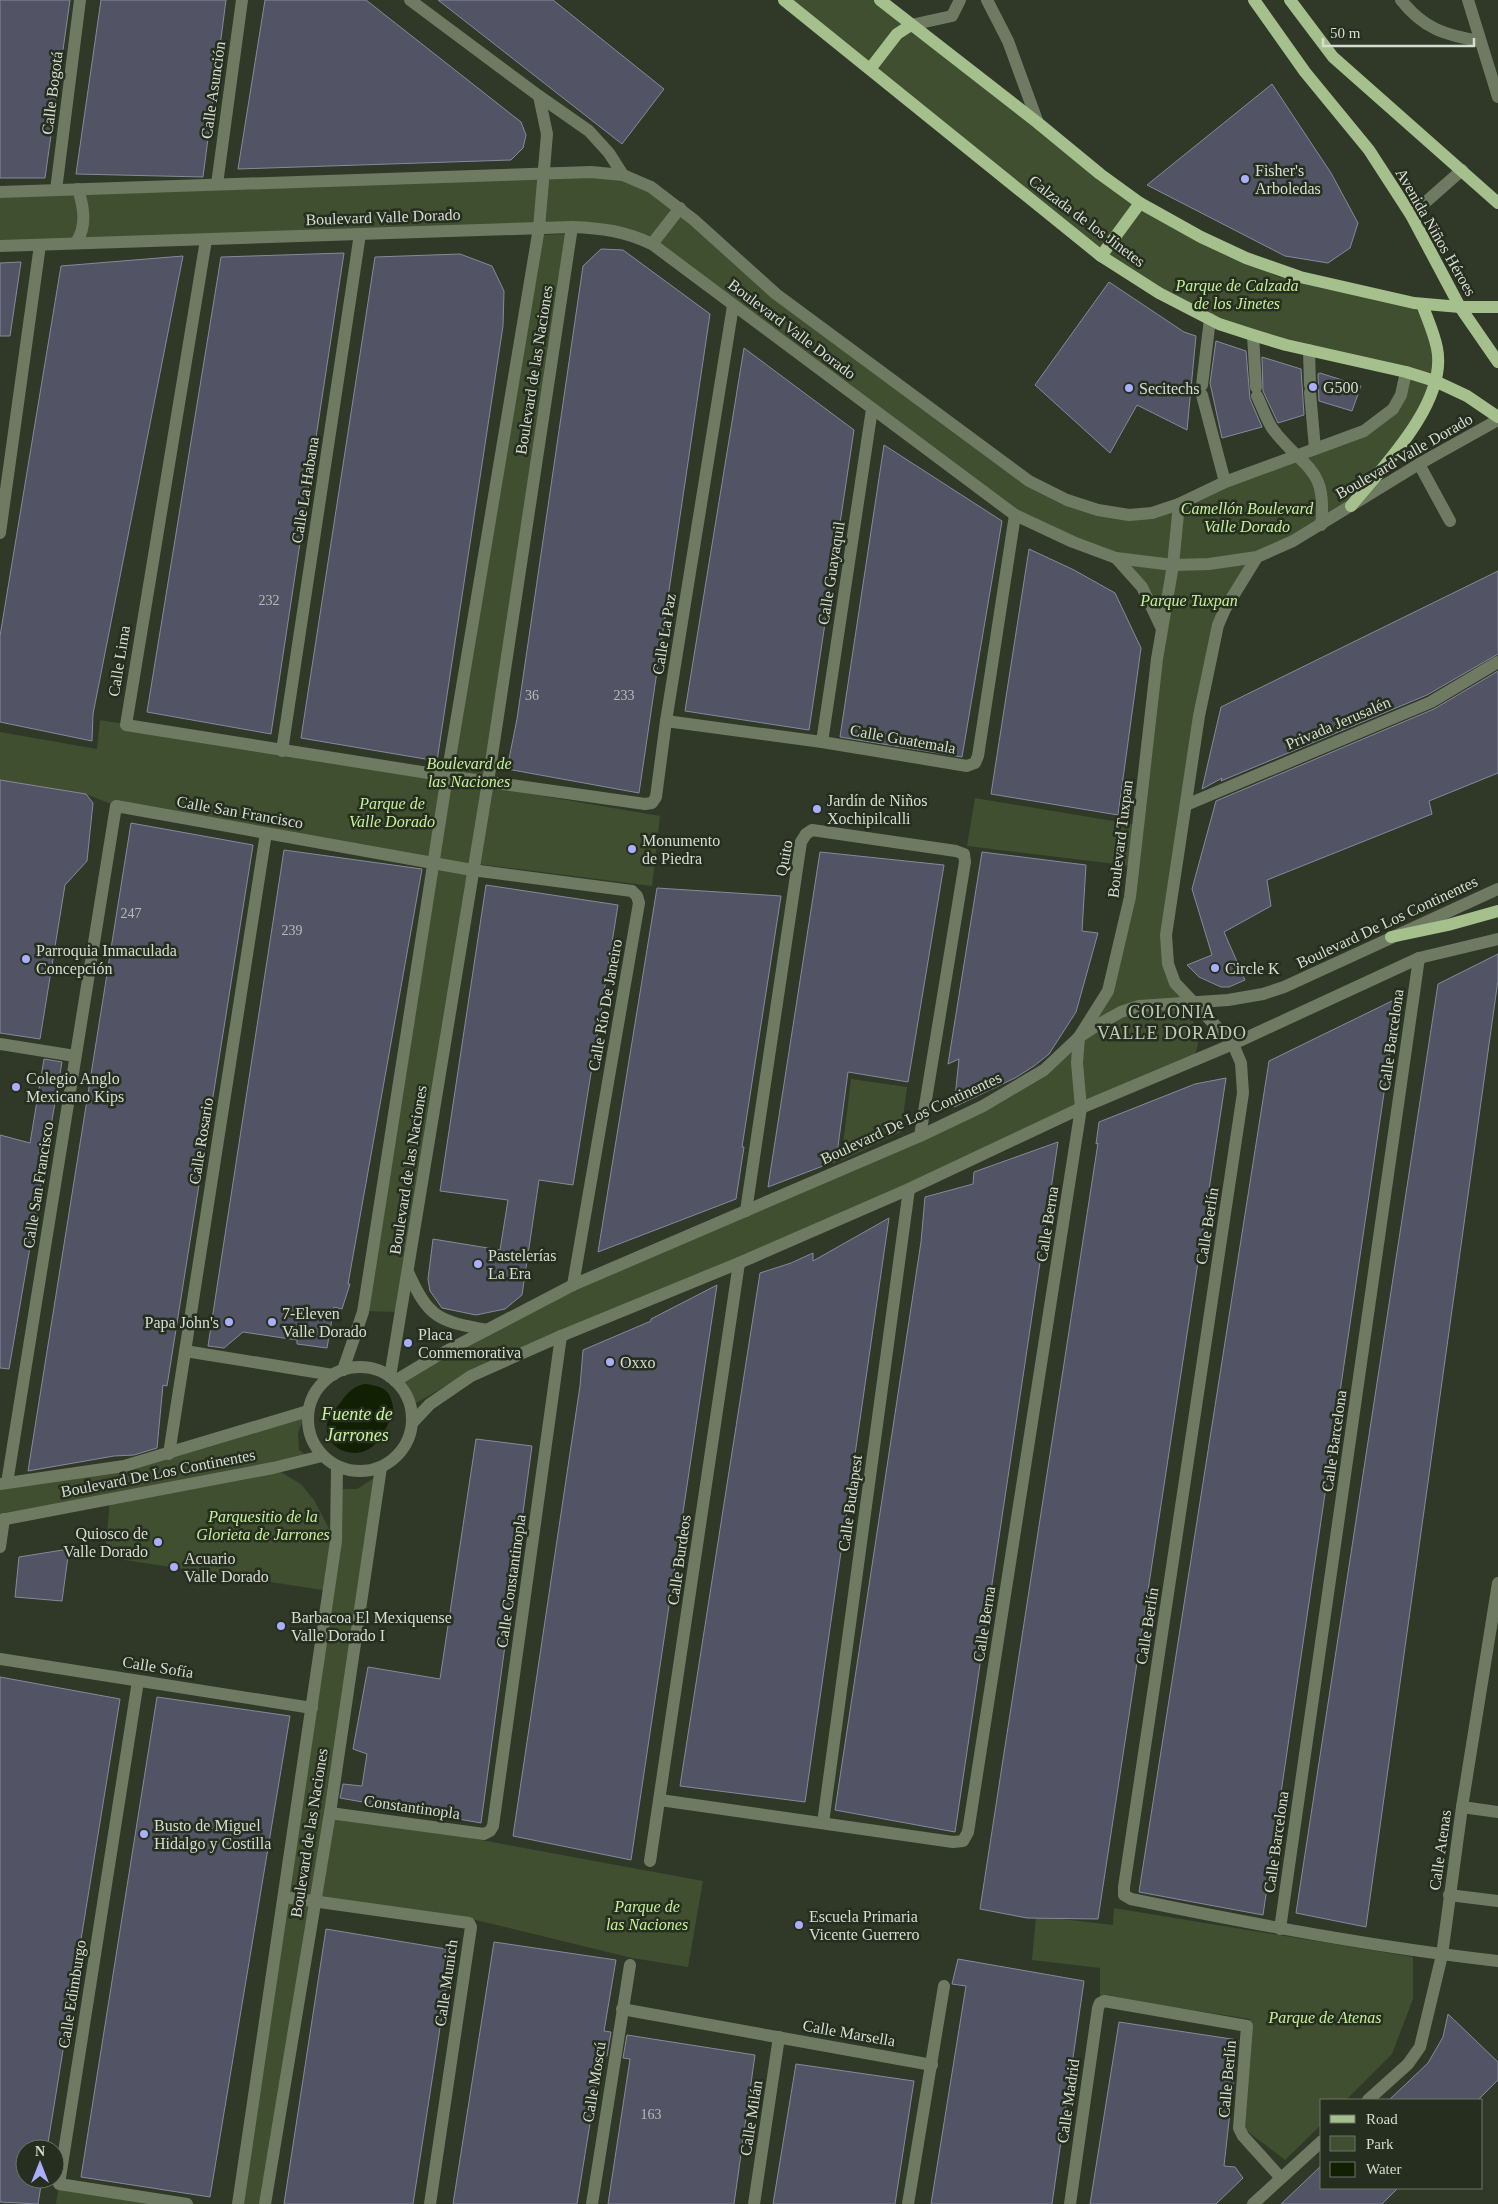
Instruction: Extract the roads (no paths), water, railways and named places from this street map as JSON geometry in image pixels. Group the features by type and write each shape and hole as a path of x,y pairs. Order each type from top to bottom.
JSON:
{"main road":[{"name":"Calzada de los Jinetes","path":"784,0 1101,256 1159,293 1210,319 1253,335 1406,372 1435,381 1467,396 1498,419"},
{"path":"880,0 1038,122 1100,174 1140,203 1201,237 1246,258 1300,277 1422,304 1498,308"},
{"name":"Avenida Niños Héroes","path":"1254,0 1305,72 1369,150 1411,215 1460,307 1498,362"},
{"path":"1290,0 1333,57 1498,203"},
{"path":"870,69 897,34 911,25"},
{"path":"1101,256 1140,203"},
{"path":"1351,506 1405,439 1427,403 1435,381 1438,349 1422,304"},
{"path":"1391,937 1448,925 1498,911"}],"street":[{"name":"Calle Bogotá","path":"56,190 80,0"},
{"name":"Calle Asunción","path":"217,184 242,0"},
{"path":"410,0 539,96 590,131 609,153 623,175"},
{"path":"911,25 952,16 960,0"},
{"path":"987,0 1008,41 1038,122"},
{"path":"1402,0 1410,11 1424,23 1440,32 1480,41"},
{"path":"1468,0 1498,97"},
{"name":"Boulevard de las Naciones","path":"338,1373 362,1312 447,776 538,228 547,134 539,96"},
{"path":"1411,215 1462,170"},
{"name":"Boulevard Valle Dorado","path":"0,192 542,173 591,172 623,175 651,187 680,208 776,294 1029,481 1067,500 1098,510 1129,516 1152,513 1179,504 1225,482 1364,430 1393,409 1401,395 1406,372"},
{"path":"76,244 83,227 84,215 78,189"},
{"path":"652,244 680,208"},
{"name":"Boulevard Valle Dorado","path":"0,246 572,227 608,229 631,234 652,244 1016,515 1073,542 1116,558 1173,565 1209,564 1257,558 1293,541 1419,464 1498,419"},
{"name":"Boulevard de las Naciones","path":"392,1379 472,870 488,782 572,227"},
{"name":"Calle La Habana","path":"282,751 360,234"},
{"name":"Calle Lima","path":"206,240 125,724 282,751 488,782"},
{"path":"0,533 40,245"},
{"name":"Calle La Paz","path":"488,782 645,804 652,803 656,797 666,721 733,306"},
{"path":"1210,319 1202,390 1225,482"},
{"path":"1253,335 1257,392 1271,426 1295,456 1308,466 1318,478 1322,492 1321,524"},
{"path":"1309,350 1315,449"},
{"name":"Calle Guayaquil","path":"822,742 872,409"},
{"path":"1419,464 1450,520"},
{"name":"Boulevard Tuxpan","path":"1081,1108 1077,1063 1080,1037 1108,991 1130,897 1161,627 1173,565 1179,504"},
{"name":"Calle Guatemala","path":"666,721 822,742 967,766 975,763 978,756 1016,515"},
{"path":"1116,558 1142,587 1161,627"},
{"path":"1233,1044 1175,983 1168,964 1166,935 1199,716 1220,618 1257,558"},
{"name":"Privada Jerusalén","path":"1186,805 1431,702 1498,662"},
{"name":"Calle San Francisco","path":"3,1483 116,806 472,870"},
{"name":"Quito","path":"746,1211 801,842 806,834 812,830 956,851 964,854 966,862 920,1136"},
{"name":"Calle Rosario","path":"169,1454 266,833"},
{"name":"Calle Río De Janeiro","path":"472,870 632,891 637,896 639,903 573,1285"},
{"name":"Boulevard De Los Continentes","path":"392,1379 573,1285 920,1136 983,1106 1044,1070 1080,1037 1101,1023 1139,1006 1193,1004 1228,1000 1262,994 1284,987 1498,889"},
{"path":"412,1423 430,1404 471,1376 562,1336 739,1263 910,1188 1081,1108 1233,1044 1419,958 1498,939"},
{"name":"Calle Barcelona","path":"1280,1929 1419,958"},
{"path":"0,1044 75,1056"},
{"name":"Calle Berlín","path":"1233,1044 1241,1063 1243,1094 1124,1895 1131,1899 1280,1929 1442,1955 1498,1961"},
{"name":"Calle Berna","path":"660,1800 953,1842 963,1841 968,1832 1081,1108"},
{"name":"Calle Budapest","path":"823,1823 910,1188"},
{"name":"Calle Burdeos","path":"650,1860 739,1263"},
{"path":"408,1272 418,1295 428,1308 440,1318 455,1324 487,1330"},
{"name":"Calle Constantinopla","path":"490,1831 493,1826 562,1336"},
{"path":"185,1351 338,1373 359,1368 375,1370 392,1379 408,1400 412,1423 403,1449 381,1467 359,1470 337,1466 322,1456 313,1442 308,1427 308,1411 317,1390 338,1373"},
{"name":"Boulevard De Los Continentes","path":"3,1483 124,1466 308,1411"},
{"name":"Boulevard De Los Continentes","path":"2,1519 273,1468 322,1456"},
{"name":"Boulevard de las Naciones","path":"238,2204 336,1541 337,1466"},
{"name":"Boulevard de las Naciones","path":"265,2204 330,1812 381,1467"},
{"path":"0,1548 2,1519"},
{"name":"Calle Atenas","path":"1369,2099 1408,2064 1420,2047 1442,1955 1462,1807 1498,1583"},
{"name":"Calle Sofía","path":"0,1659 312,1708"},
{"name":"Calle Edimburgo","path":"138,1680 59,2184 187,2204"},
{"path":"1462,1807 1498,1812"},
{"name":"Constantinopla","path":"330,1812 484,1834 490,1831"},
{"path":"1449,1895 1498,1901"},
{"name":"Calle Munich","path":"284,1897 470,1923 471,1927 430,2204"},
{"name":"Calle Moscú","path":"592,2204 630,1965"},
{"path":"908,2204 944,1986"},
{"name":"Calle Berlín","path":"1100,2003 1104,2001 1247,2026 1239,2128 1243,2136 1281,2178"},
{"name":"Calle Madrid","path":"1070,2204 1100,2003"},
{"name":"Calle Marsella","path":"622,2009 932,2065"},
{"name":"Calle Milán","path":"754,2204 779,2036"},
{"path":"1253,2204 1320,2143"}],"water":[{"name":"Fuente de Jarrones","path":"365,1384 383,1388 386,1391 391,1399 394,1413 383,1433 372,1447 360,1452 346,1452 339,1449 329,1439 327,1425 332,1413 348,1393 357,1386"}],"place":[{"name":"Fisher's Arboledas","path":"1245,179"},
{"name":"G500","path":"1313,387"},
{"name":"Secitechs","path":"1129,388"},
{"name":"Jardín de Niños Xochipilcalli","path":"817,809"},
{"name":"Monumento de Piedra","path":"632,849"},
{"name":"Parroquia Inmaculada Concepción","path":"26,959"},
{"name":"Circle K","path":"1215,968"},
{"name":"Colegio Anglo Mexicano Kips","path":"16,1087"},
{"name":"Pastelerías La Era","path":"478,1264"},
{"name":"Papa John's","path":"229,1322"},
{"name":"7-Eleven Valle Dorado","path":"272,1322"},
{"name":"Placa Conmemorativa","path":"408,1343"},
{"name":"Oxxo","path":"610,1362"},
{"name":"Quiosco de Valle Dorado","path":"158,1542"},
{"name":"Acuario Valle Dorado","path":"174,1567"},
{"name":"Barbacoa El Mexiquense Valle Dorado I","path":"281,1626"},
{"name":"Busto de Miguel Hidalgo y Costilla","path":"144,1834"},
{"name":"Escuela Primaria Vicente Guerrero","path":"799,1925"}],"district":[{"name":"COLONIA VALLE DORADO","path":"1172,1022"}],"park label":[{"name":"Parque de Calzada de los Jinetes","path":"1237,294"},
{"name":"Camellón Boulevard Valle Dorado","path":"1247,517"},
{"name":"Parque Tuxpan","path":"1189,600"},
{"name":"Parque de Valle Dorado","path":"392,812"},
{"name":"Parquesitio de la Glorieta de Jarrones","path":"263,1525"},
{"name":"Parque de las Naciones","path":"647,1915"},
{"name":"Parque de Atenas","path":"1325,2017"}]}
